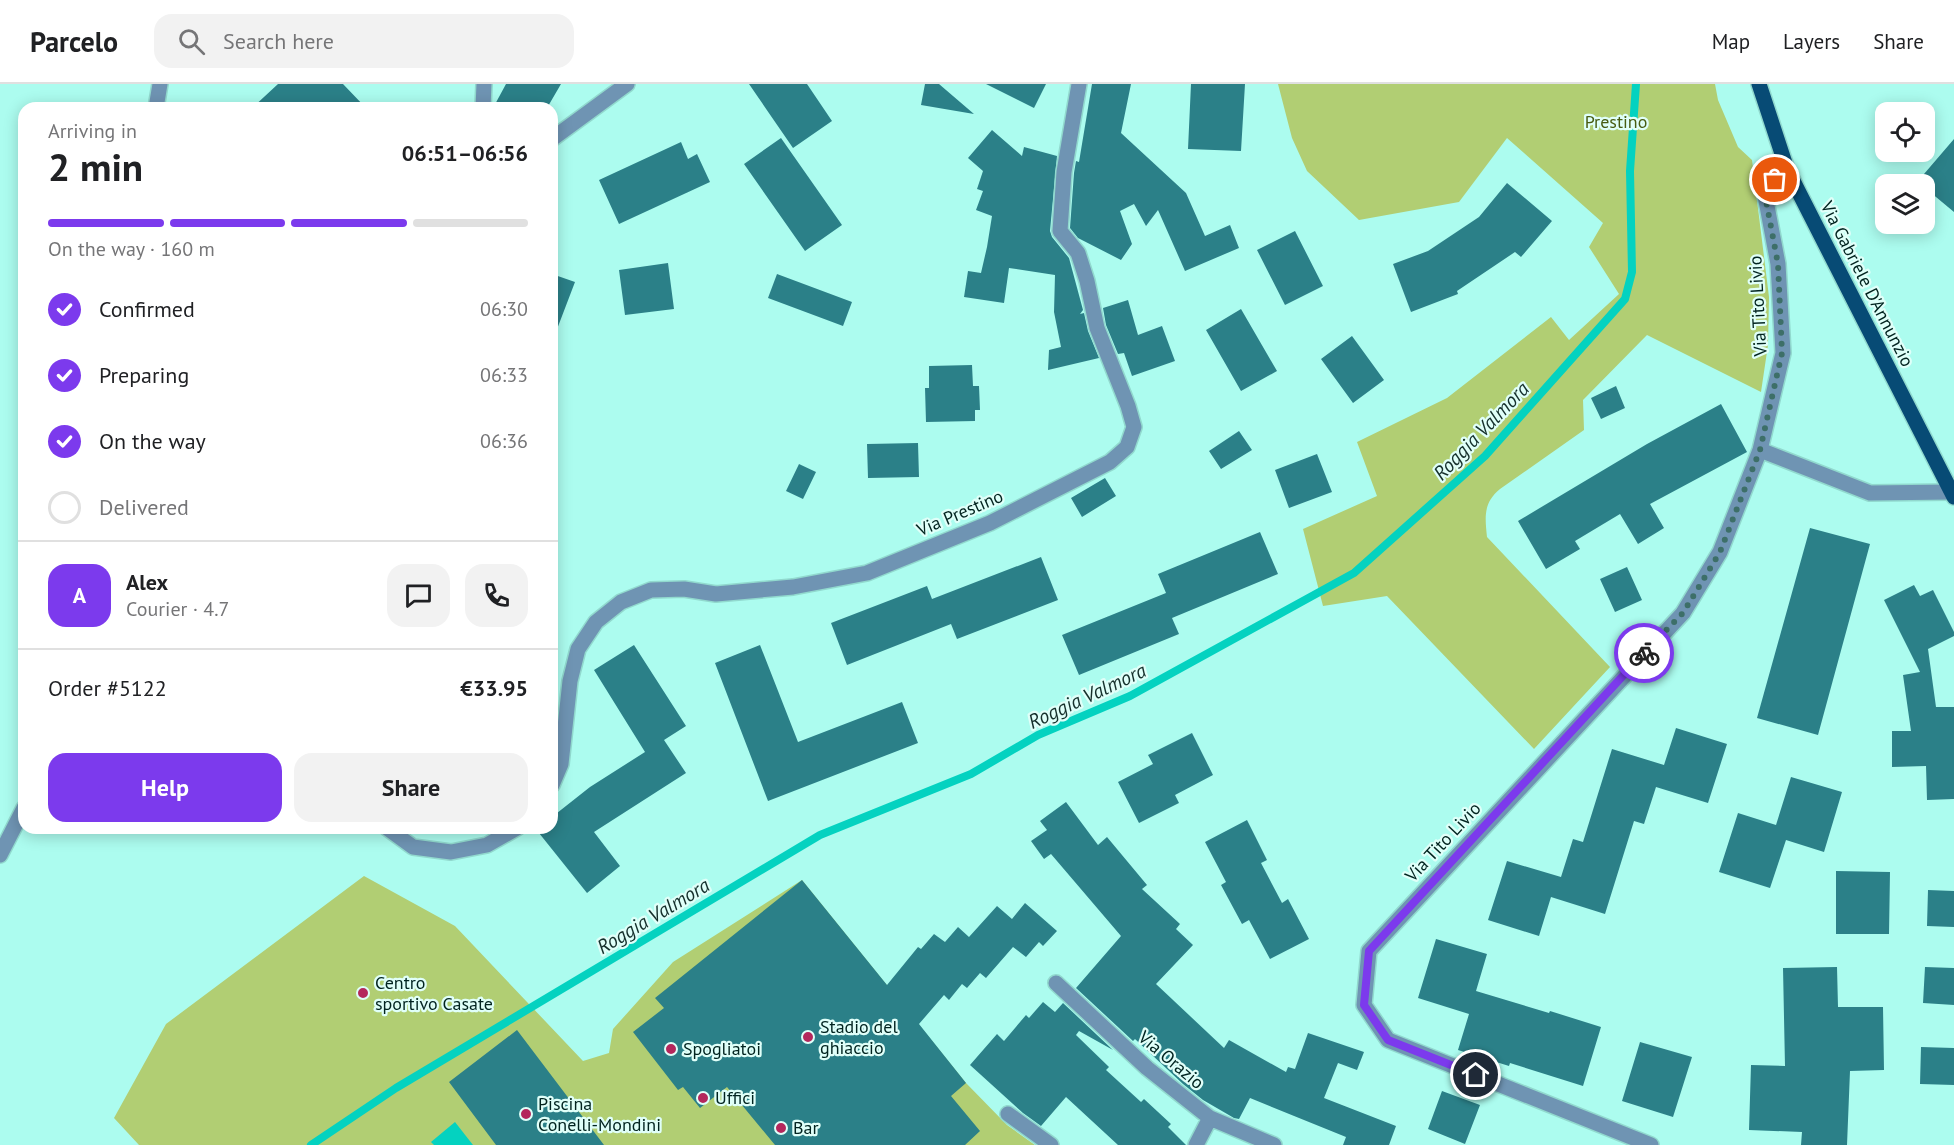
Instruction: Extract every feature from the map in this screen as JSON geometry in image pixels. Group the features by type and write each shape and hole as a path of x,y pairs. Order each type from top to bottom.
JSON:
{"main road":[{"name":"Via Gabriele D'Annunzio","path":"1760,84 1787,170 1953,494"}],"street":[{"path":"157,102 160,84"},
{"path":"483,102 484,84"},
{"path":"558,135 627,84"},
{"name":"Via Prestino","path":"558,771 561,764 570,681 578,649 596,622 621,602 651,590 684,589 716,594 793,587 867,573 990,523 1110,462 1126,447 1134,427 1128,406 1097,328 1087,281 1078,253 1060,231 1064,172 1079,84"},
{"name":"Via Tito Livio","path":"1651,1145 1388,1040 1364,1005 1369,951 1683,613 1720,552 1760,450 1782,353 1778,264 1764,190 1787,170"},
{"path":"1760,450 1870,493 1953,494"},
{"path":"0,855 18,820"},
{"path":"395,834 413,847 451,852 487,845 506,834"},
{"name":"Via Orazio","path":"1056,983 1147,1068 1210,1118 1275,1145"},
{"path":"1008,1114 1051,1145"},
{"path":"1196,1145 1210,1118"}],"green space":[{"name":"Prestino","path":"1278,84 1715,84 1718,100 1738,147 1752,160 1769,297 1768,345 1761,392 1647,335 1583,400 1584,430 1500,489 1488,505 1486,511 1487,537 1610,667 1534,749 1387,596 1323,606 1303,529 1377,496 1357,442 1447,398 1551,317 1569,340 1619,294 1589,247 1603,223 1507,138 1459,202 1359,220 1307,171 1292,138"},
{"name":"Centro sportivo Casate","path":"364,876 455,926 583,1061 609,1053 613,1029 673,962 802,880 966,1083 1007,1125 1035,1145 139,1145 114,1118 166,1024"}],"shaded area":[{"path":"455,1122 473,1145 434,1145 431,1142"}],"building":[{"path":"278,84 343,84 360,102 258,102"},
{"path":"506,84 561,84 550,102 496,102"},
{"path":"749,84 807,84 832,121 793,148"},
{"path":"925,84 939,84 974,114 921,105"},
{"path":"986,84 1046,84 1034,108"},
{"path":"1092,84 1131,84 1121,133 1186,193 1205,236 1230,225 1239,248 1185,271 1158,210 1146,226 1134,204 1120,211 1132,244 1121,260 1078,238 1070,228 1074,173 1076,161 1079,162"},
{"path":"1191,84 1245,84 1241,151 1188,149"},
{"path":"992,130 1022,156 1024,147 1057,156 1050,231 1052,237 1069,258 1083,310 1080,314 1084,313 1088,331 1099,358 1048,370 1049,350 1061,347 1054,312 1055,275 1009,268 1004,303 964,297 968,271 981,273 992,216 976,210 983,191 977,189 983,171 968,158"},
{"path":"781,138 842,225 805,251 744,164"},
{"path":"1954,139 1954,212 1935,196 1935,174 1924,174"},
{"path":"681,142 688,159 697,154 710,182 619,224 599,180"},
{"path":"1507,183 1552,221 1521,257 1515,252 1457,291 1458,294 1411,312 1393,264 1428,251 1479,217"},
{"path":"1295,231 1323,286 1285,305 1257,250"},
{"path":"668,263 674,309 625,315 619,270"},
{"path":"777,274 852,302 843,326 768,298"},
{"path":"558,276 575,282 558,327"},
{"path":"1128,300 1138,335 1162,326 1175,361 1132,376 1124,353 1118,354 1106,325 1103,308"},
{"path":"1241,309 1277,371 1241,391 1206,330"},
{"path":"1352,336 1384,380 1353,403 1321,359"},
{"path":"972,365 973,386 979,386 980,410 975,410 975,421 926,422 925,388 929,388 929,366"},
{"path":"1616,386 1625,408 1601,419 1591,398"},
{"path":"1721,404 1747,452 1650,504 1664,528 1638,544 1620,514 1575,541 1580,549 1546,569 1518,521 1647,444"},
{"path":"1239,431 1252,450 1221,469 1209,451"},
{"path":"918,443 919,477 868,478 867,444"},
{"path":"1317,454 1332,492 1289,508 1275,470"},
{"path":"799,464 816,472 803,499 786,491"},
{"path":"1105,478 1116,496 1082,517 1071,498"},
{"path":"1810,528 1870,544 1818,735 1757,718"},
{"path":"1260,532 1278,574 1172,618 1179,634 1079,675 1062,635 1166,593 1158,574"},
{"path":"1041,557 1058,600 957,639 951,624 847,665 831,623 927,586 932,599"},
{"path":"1627,567 1642,600 1615,612 1600,579"},
{"path":"1914,585 1920,596 1933,590 1954,632 1954,636 1928,649 1936,707 1954,707 1954,799 1927,800 1926,766 1892,767 1892,731 1911,731 1903,675 1920,672 1884,600"},
{"path":"634,645 686,726 664,740 686,773 594,832 620,866 587,893 540,834 558,834 558,812 590,787 645,752 594,670"},
{"path":"760,645 798,742 902,702 918,743 768,801 715,663"},
{"path":"1676,728 1727,744 1708,803 1656,787 1644,824 1634,821 1605,914 1551,897 1539,936 1488,920 1507,861 1561,877 1573,839 1583,842 1612,749 1664,765"},
{"path":"1192,733 1213,775 1175,795 1179,803 1139,823 1118,782 1153,764 1148,755"},
{"path":"1791,777 1842,792 1824,852 1786,840 1770,888 1719,872 1738,813 1776,825"},
{"path":"1066,802 1098,845 1107,837 1147,885 1142,889 1180,924 1176,929 1193,945 1156,984 1224,1048 1229,1040 1286,1072 1288,1067 1295,1069 1308,1033 1364,1052 1357,1070 1338,1063 1324,1098 1396,1126 1389,1145 1343,1145 1346,1137 1250,1098 1239,1119 1234,1118 1203,1100 1183,1084 1076,988 1121,936 1051,854 1044,859 1031,841 1047,830 1040,821"},
{"path":"1247,820 1267,860 1261,863 1282,903 1288,899 1309,939 1270,959 1249,920 1242,924 1221,885 1226,882 1205,842"},
{"path":"1836,871 1890,872 1889,934 1836,934"},
{"name":"Stadio del ghiaccio","path":"802,880 887,985 918,947 921,949 934,934 945,942 958,927 969,937 997,906 1012,919 1025,903 1057,931 1043,946 1039,942 1026,957 1013,947 986,978 980,973 967,988 962,984 949,1000 944,995 919,1024 966,1083 951,1096 980,1131 965,1145 775,1145 727,1087 700,1108 683,1087 678,1090 633,1032 664,1008 655,998"},
{"path":"1928,890 1954,891 1954,927 1927,926"},
{"path":"1436,939 1487,954 1476,991 1601,1027 1583,1086 1510,1063 1509,1066 1458,1050 1469,1014 1418,998"},
{"path":"1837,967 1838,1007 1883,1007 1884,1070 1850,1071 1847,1145 1801,1145 1802,1132 1749,1130 1751,1065 1785,1066 1783,968"},
{"path":"1925,967 1954,968 1954,1005 1923,1003"},
{"path":"1043,1002 1055,1012 1063,1003 1113,1050 1079,1031 1076,1035 1109,1067 1106,1070 1141,1102 1144,1099 1171,1124 1168,1127 1186,1145 1118,1145 1066,1097 1041,1126 1023,1113 970,1065 997,1034 1004,1041 1026,1015 1029,1018"},
{"name":"Piscina Conelli-Mondini","path":"517,1030 604,1145 496,1145 449,1082"},
{"path":"1640,1042 1692,1057 1673,1117 1622,1101"},
{"path":"1921,1047 1954,1048 1954,1085 1920,1084"},
{"path":"1442,1091 1480,1105 1465,1144 1428,1129"}],"waterway":[{"name":"Roggia Valmora","path":"311,1145 396,1088 820,835 971,774 1038,735 1130,696 1354,573 1485,456 1625,299 1632,272 1630,171 1636,84"}],"way so far":[{"path":"1644,653 1683,613 1720,552 1760,450 1782,353 1778,264 1764,190 1775,180"}],"place":[{"name":"Centro sportivo Casate","path":"363,993"},
{"name":"Stadio del ghiaccio","path":"808,1037"},
{"name":"Spogliatoi","path":"671,1049"},
{"name":"Uffici","path":"703,1098"},
{"name":"Piscina Conelli-Mondini","path":"526,1114"},
{"name":"Bar","path":"781,1128"}],"route":[{"path":"1476,1075 1388,1040 1364,1005 1369,951 1644,653"}]}
